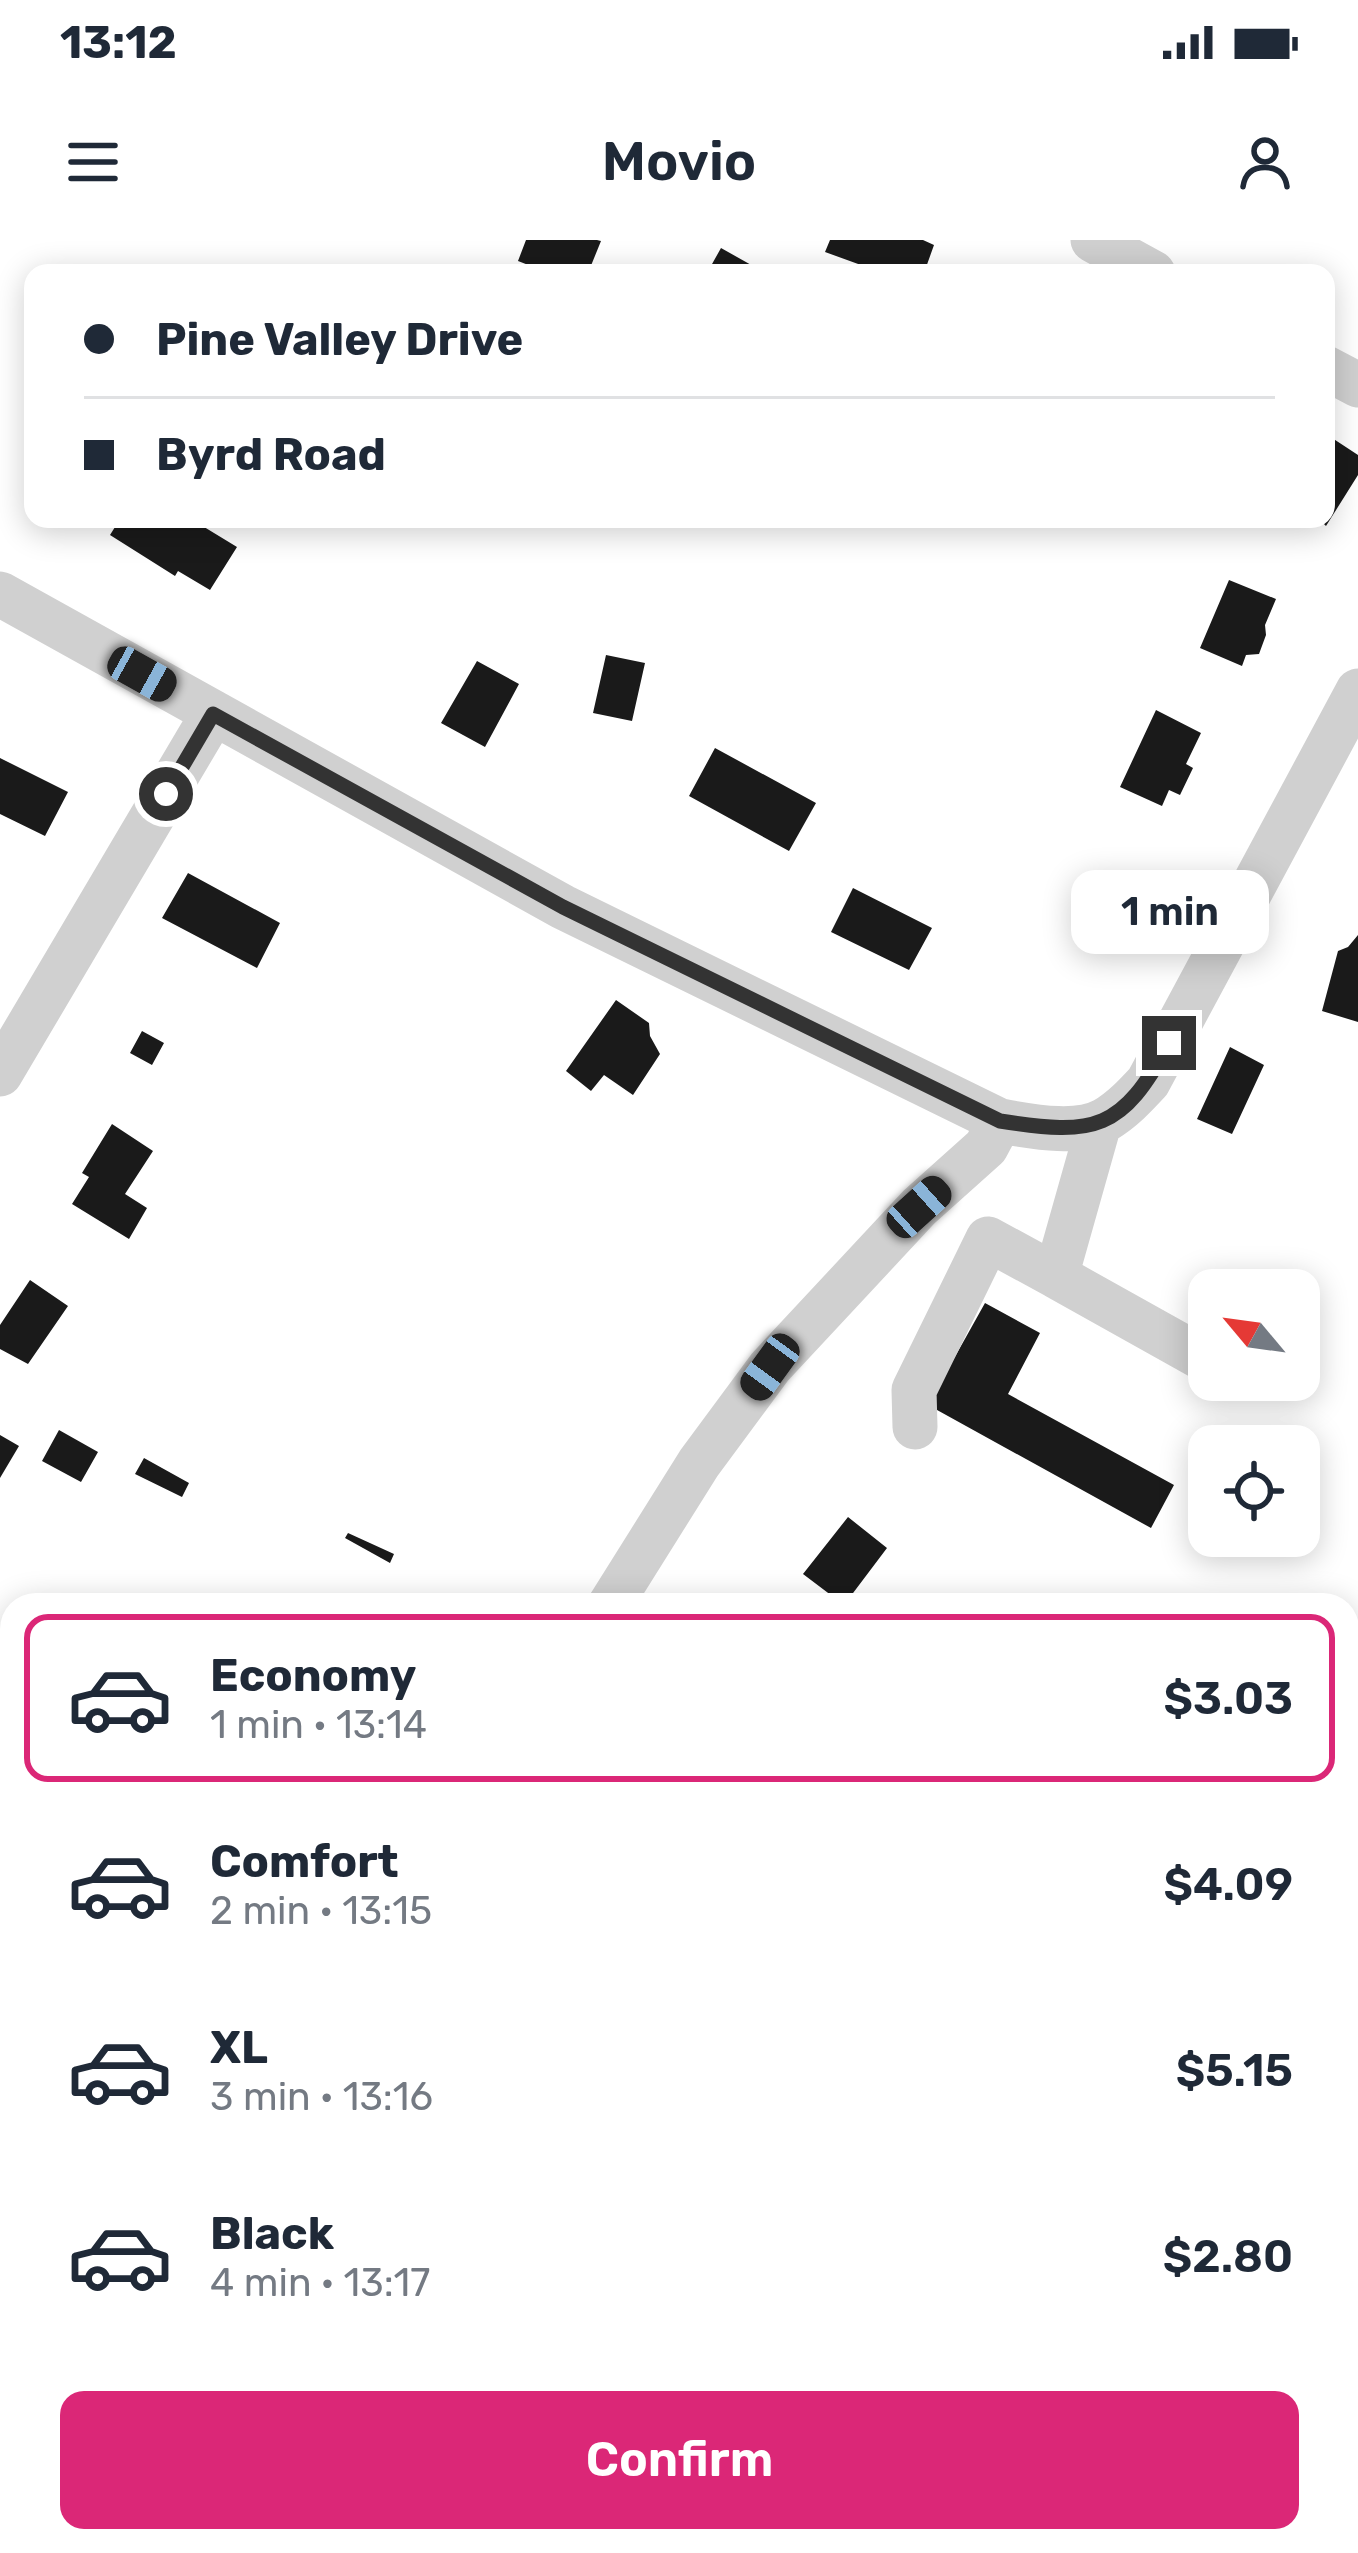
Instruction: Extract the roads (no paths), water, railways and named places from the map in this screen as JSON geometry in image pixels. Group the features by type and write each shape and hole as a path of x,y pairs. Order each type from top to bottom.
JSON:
{"main road":[{"path":"1128,2553 1358,2553"}],"street":[{"path":"1093,240 1137,264"},
{"path":"0,595 563,907 1000,1121 1052,1130 1100,1124 1148,1082 1358,691"},
{"path":"0,1074 213,714"},
{"path":"618,1593 699,1463 770,1367 919,1207 986,1148 1000,1121"},
{"path":"1056,1276 1100,1124"},
{"path":"915,1426 914,1390 988,1239 1188,1350"}]}
